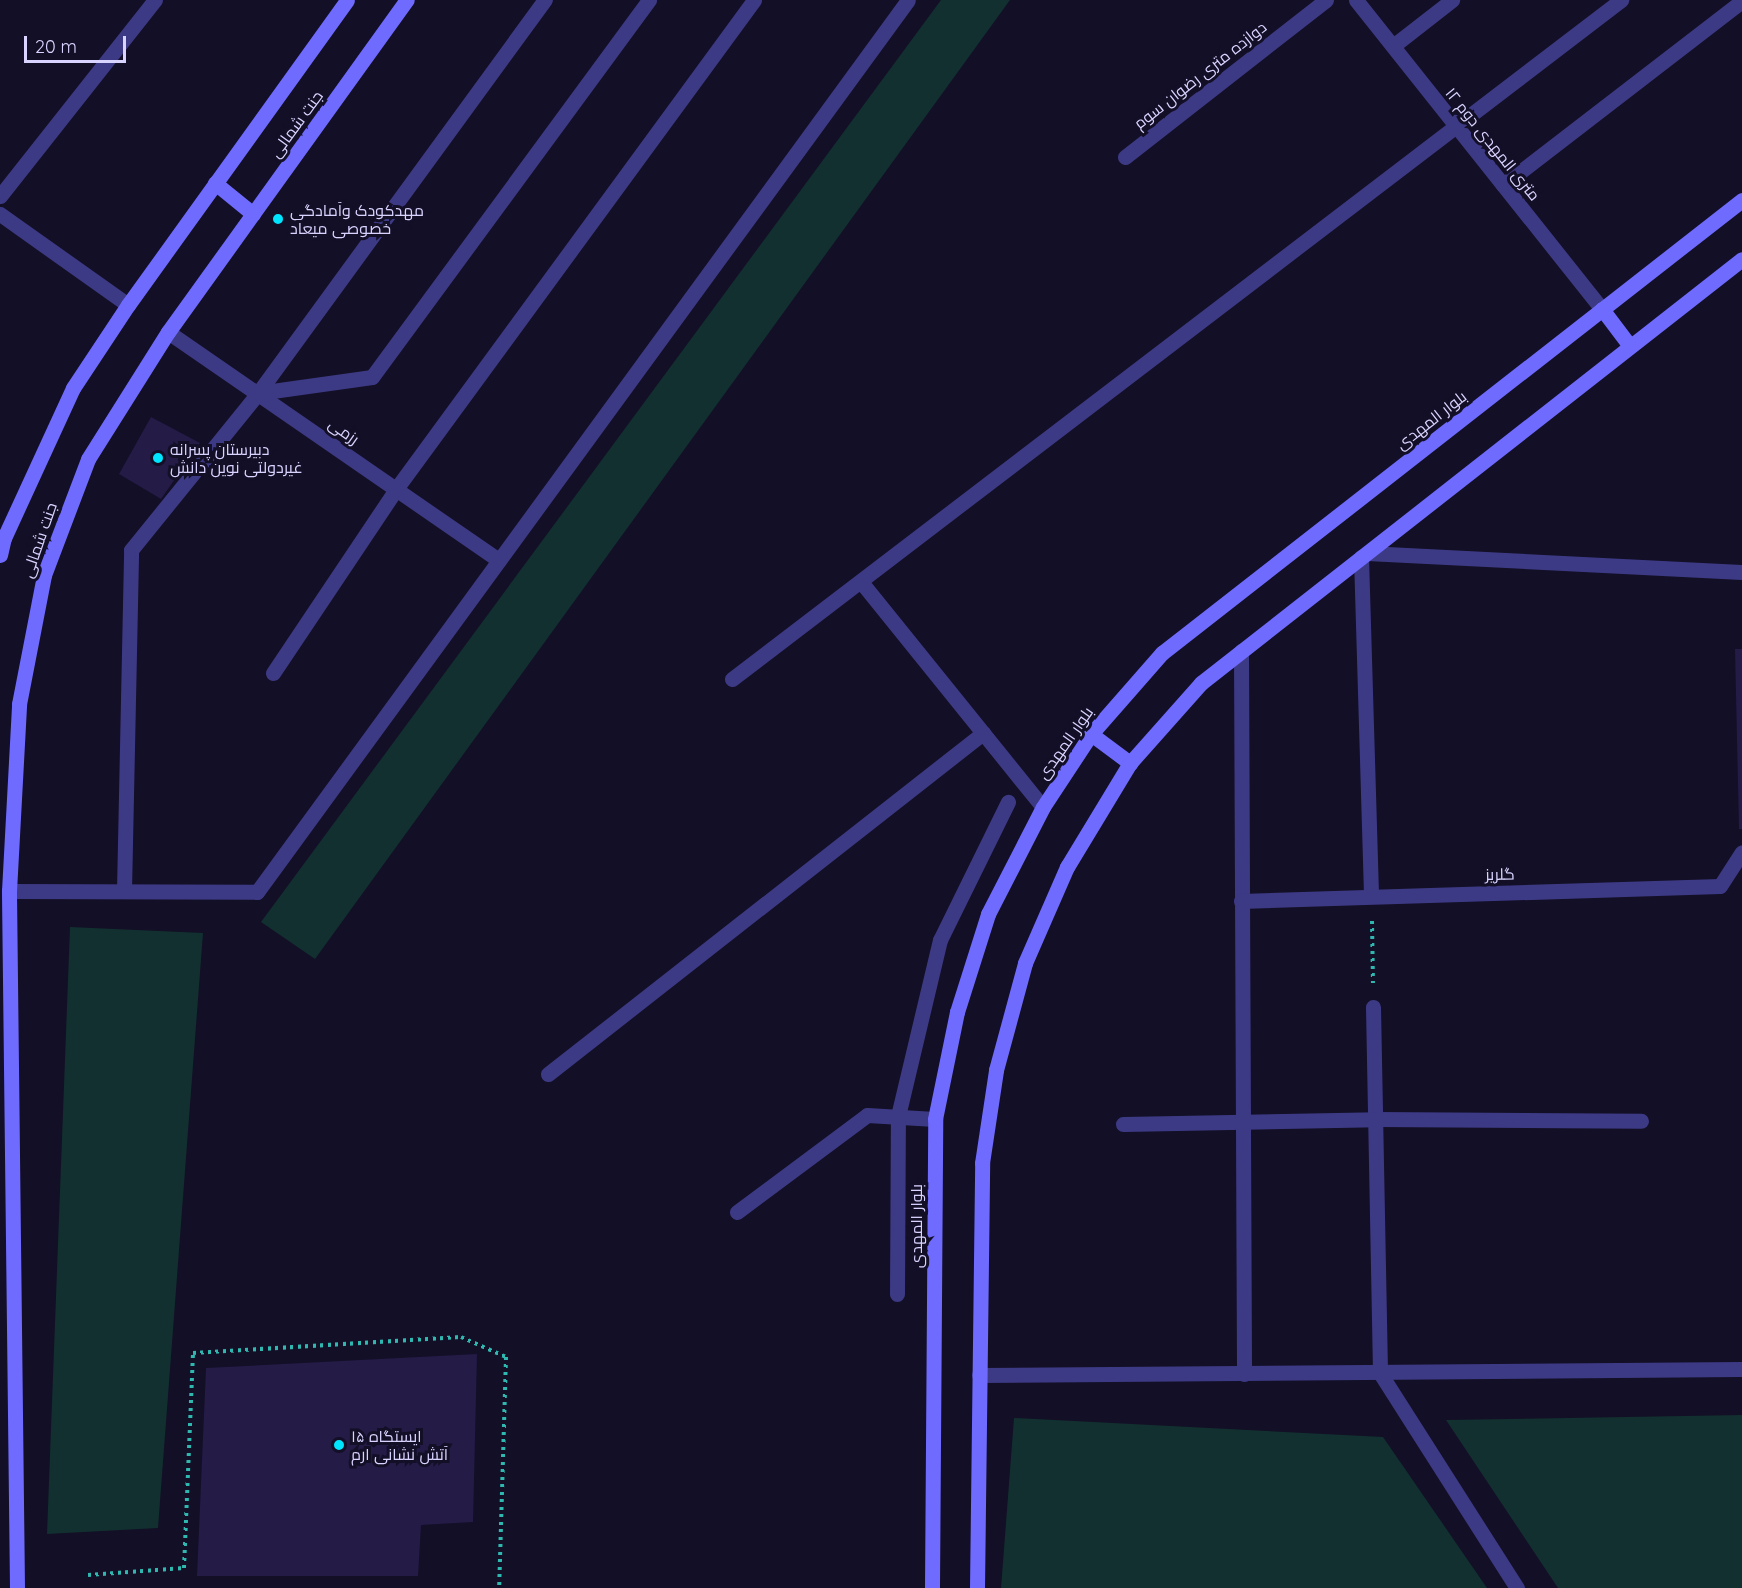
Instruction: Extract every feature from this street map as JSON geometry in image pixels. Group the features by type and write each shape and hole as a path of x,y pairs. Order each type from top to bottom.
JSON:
{"main road":[{"name":"جنت شمالی","path":"0,555 4,538 73,388 128,305 347,0"},
{"name":"جنت شمالی","path":"17,1588 9,891 19,704 44,575 88,459 168,332 407,0"},
{"path":"215,183 253,213"},
{"name":"بلوار المهدی","path":"932,1588 935,1119 957,1012 988,914 1043,807 1091,734 1162,653 1742,200"},
{"path":"977,1588 982,1163 996,1070 1025,963 1066,867 1130,763 1201,683 1742,259"},
{"path":"1602,309 1630,346"},
{"path":"1091,734 1130,763"}],"street":[{"path":"0,196 155,0"},
{"path":"124,891 131,550 258,393 545,0"},
{"path":"258,393 372,377 649,0"},
{"path":"273,673 396,489 754,0"},
{"path":"9,891 257,892 908,0"},
{"name":"دوازده متری رضوان سوم","path":"1125,157 1326,0"},
{"name":"۱۲ متری المهدی دوم","path":"1356,0 1602,309"},
{"path":"1392,46 1452,0"},
{"path":"732,679 862,583 1621,0"},
{"path":"1503,185 1742,1"},
{"path":"0,214 128,305"},
{"name":"رزمی","path":"168,332 499,560"},
{"path":"1371,895 1364,555 1742,572"},
{"path":"862,583 1043,807"},
{"path":"1241,651 1240,1122 1244,1374"},
{"path":"548,1074 983,733"},
{"path":"897,1294 898,1116 940,940 1008,802"},
{"name":"گلریز","path":"1241,901 1371,895 1720,886 1742,852"},
{"path":"1373,1007 1380,1373 1517,1588"},
{"path":"737,1212 867,1115 935,1119"},
{"path":"1123,1124 1376,1119 1641,1121"},
{"path":"980,1375 1742,1369"}],"path":[{"path":"1371,895 1373,1007"},
{"path":"88,1575 184,1568 193,1353 461,1337 506,1356 499,1587"}],"green space":[{"path":"941,0 1010,0 315,959 261,922"},
{"path":"70,927 203,933 158,1528 47,1534"},
{"path":"1742,1415 1742,1588 1558,1588 1446,1420"},
{"path":"1014,1418 1383,1437 1487,1588 1001,1588"}],"building":[{"name":"دبیرستان پسرانه غیردولتی نوین دانش","path":"151,417 200,443 161,499 119,474"},
{"path":"1735,649 1742,649 1742,829 1739,829"},
{"name":"ایستگاه ۱۵ آتش نشانی ارم","path":"477,1354 473,1522 421,1525 418,1576 197,1576 206,1368"}],"place":[{"name":"مهدکودک وآمادگی خصوصی میعاد","path":"278,219"},
{"name":"دبیرستان پسرانه غیردولتی نوین دانش","path":"158,458"},
{"name":"ایستگاه ۱۵ آتش نشانی ارم","path":"339,1445"}]}
